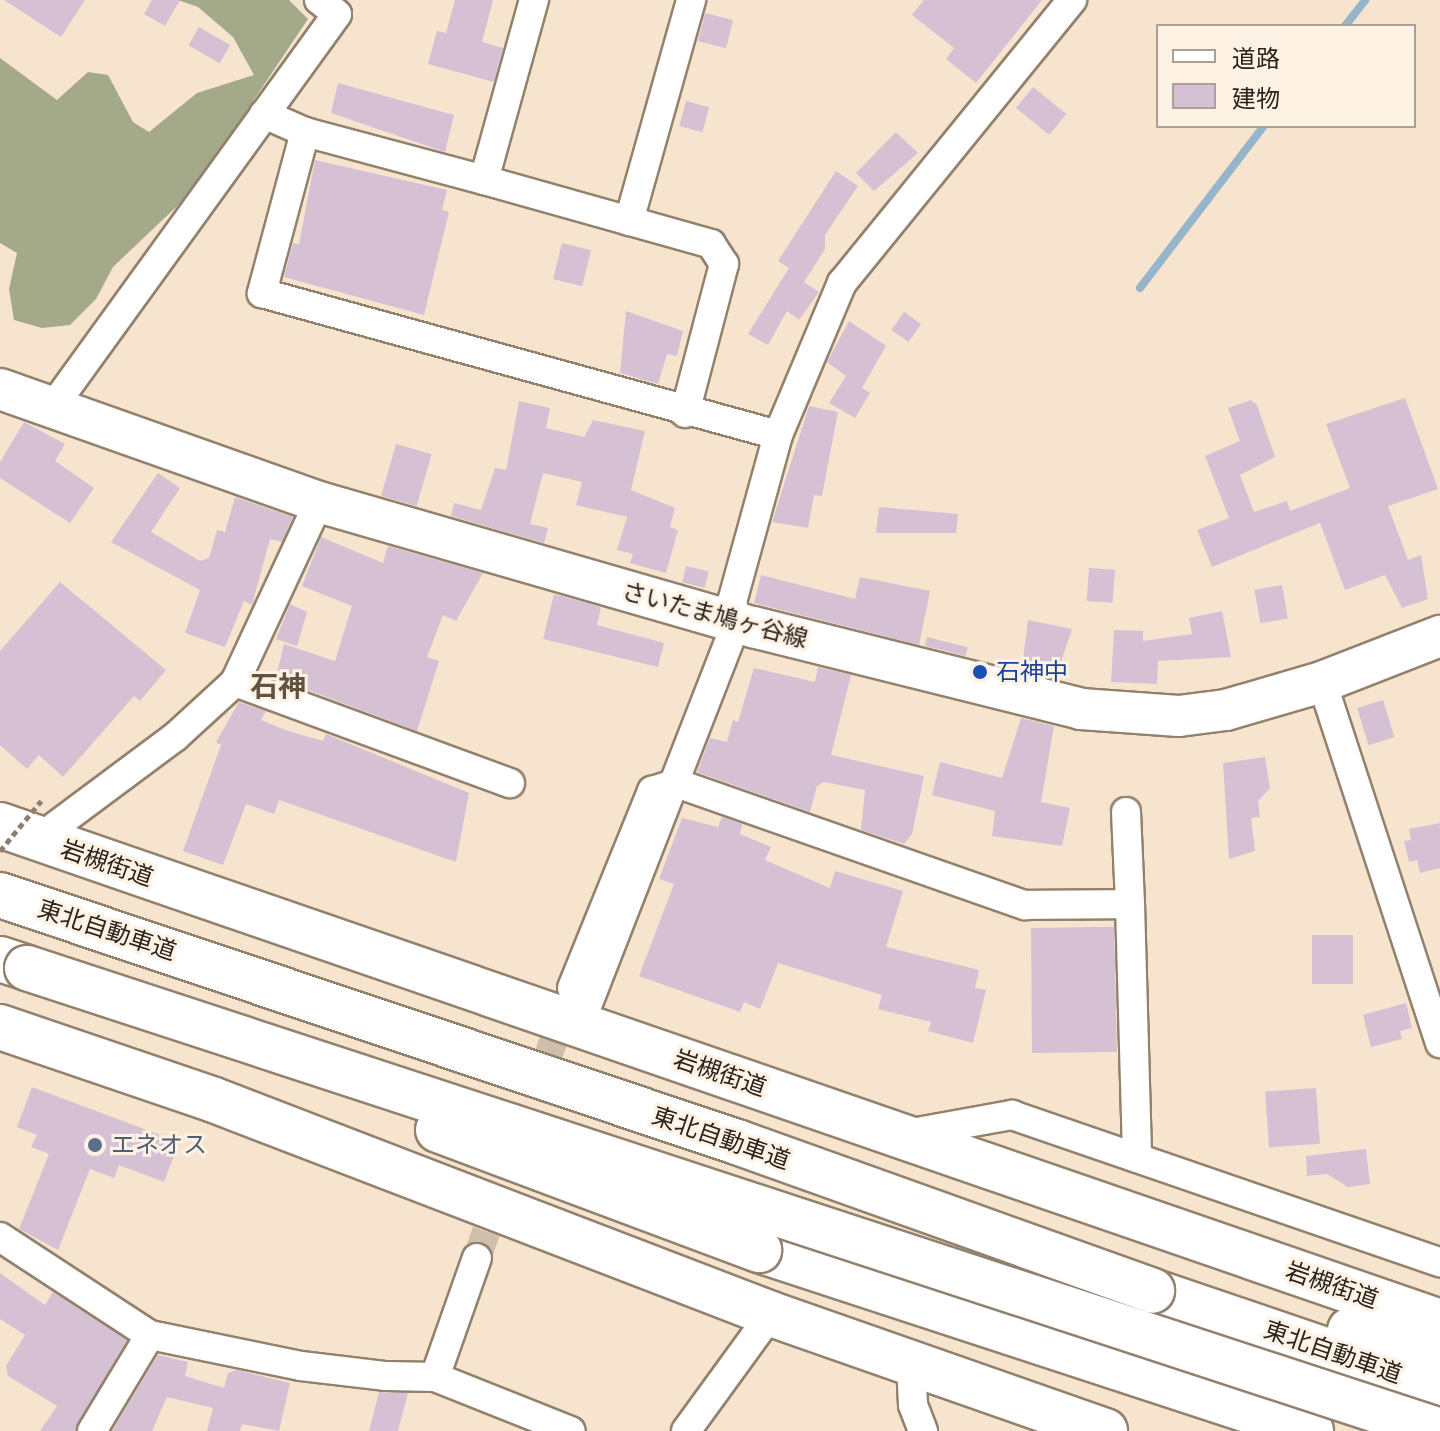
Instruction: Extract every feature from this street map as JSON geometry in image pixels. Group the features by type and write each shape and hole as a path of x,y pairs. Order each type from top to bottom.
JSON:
{"highway":[{"name":"岩槻街道","path":"20,829 576,1006 897,1135 1440,1322"},
{"name":"東北自動車道","path":"0,895 737,1142 1152,1291 1440,1389"},
{"name":"東北自動車道","path":"13,964 1440,1431"},
{"path":"13,964 276,1070 759,1250 1311,1431"},
{"path":"0,1027 214,1100 771,1314 1105,1431"},
{"path":"759,1250 1056,1375 1216,1431"},
{"path":"1152,1291 1331,1324 1440,1354"}],"main road":[{"name":"さいたま鳩ヶ谷線","path":"0,389 319,502 737,622 1040,701 1126,715 1226,710 1322,682 1440,636"}],"street":[{"path":"52,408 337,14 319,0"},
{"path":"484,180 534,0"},
{"path":"629,221 691,0"},
{"path":"576,1006 676,783 737,622 732,602 778,435 842,283 1072,0"},
{"path":"264,114 305,132 711,244 724,264 685,413"},
{"path":"305,132 262,293 685,413 778,435"},
{"path":"20,829 175,737 235,682 319,502"},
{"path":"235,682 510,783"},
{"path":"1322,682 1440,1043"},
{"path":"676,783 1025,905 1130,904"},
{"path":"1126,812 1137,1158"},
{"path":"897,1135 1012,1115 1440,1262"},
{"path":"0,1237 150,1335 301,1366 435,1377 571,1431"},
{"path":"435,1377 477,1258"},
{"path":"686,1431 771,1314"},
{"path":"92,1431 150,1335"},
{"path":"911,1365 913,1405 923,1431"}],"green space":[{"path":"178,0 289,0 308,19 193,191 113,267 96,299 70,325 42,328 14,320 9,289 17,253 0,243 0,58 57,100 88,72 108,75 133,122 149,132 197,93 254,75 233,37 198,7"}],"building":[{"path":"4,0 85,0 61,37"},
{"path":"152,0 180,0 165,26 144,14"},
{"path":"455,0 493,0 482,42 503,48 494,82 428,64 437,31 446,33"},
{"path":"924,0 1042,0 976,83 946,59 954,48 912,15"},
{"path":"705,13 733,20 726,48 698,41"},
{"path":"199,27 230,45 220,63 188,45"},
{"path":"338,83 454,115 445,152 331,113"},
{"path":"1033,87 1066,114 1049,135 1016,108"},
{"path":"686,101 709,107 702,132 679,126"},
{"path":"896,132 918,153 874,191 856,173"},
{"path":"315,160 447,190 442,210 449,212 424,315 284,277 293,243 299,244"},
{"path":"836,171 858,186 825,235 825,249 804,282 819,292 799,320 787,311 768,345 748,334 789,268 778,261"},
{"path":"562,243 591,250 582,286 553,279"},
{"path":"626,311 683,331 677,356 667,354 658,384 620,373"},
{"path":"904,312 921,324 909,342 891,330"},
{"path":"849,321 886,346 862,388 870,393 855,418 829,403 846,376 827,362"},
{"path":"1405,398 1438,489 1388,506 1408,560 1421,555 1428,599 1402,608 1385,575 1345,590 1320,523 1212,567 1197,530 1229,518 1205,456 1240,441 1228,408 1251,400 1257,405 1275,457 1240,475 1254,512 1287,501 1290,511 1350,488 1326,424"},
{"path":"519,401 550,408 546,428 584,437 593,420 645,431 631,490 675,508 670,527 678,530 666,573 630,563 633,554 617,550 627,517 576,505 582,482 543,473 530,524 548,528 544,543 451,516 454,503 481,510 495,468 506,470"},
{"path":"809,406 838,412 822,496 814,495 808,528 772,522"},
{"path":"24,422 65,444 55,461 94,488 70,523 0,478 0,462"},
{"path":"396,444 432,454 417,506 381,496"},
{"path":"158,473 180,488 151,532 200,561 209,558 217,530 225,532 235,497 293,517 282,542 270,539 252,605 244,601 225,647 185,633 200,590 111,542"},
{"path":"879,507 958,514 956,533 876,533"},
{"path":"321,537 383,563 388,546 483,573 456,621 443,615 427,657 439,661 417,731 276,678 284,644 335,661 352,606 302,586"},
{"path":"686,566 708,571 705,588 682,583"},
{"path":"1089,568 1115,570 1113,603 1087,601"},
{"path":"761,575 855,599 860,577 930,591 919,645 754,603"},
{"path":"60,582 166,670 140,701 134,696 63,777 39,755 27,769 0,745 0,651"},
{"path":"1282,585 1288,618 1260,623 1254,590"},
{"path":"554,594 601,607 597,625 664,643 658,667 543,639"},
{"path":"290,604 307,612 297,646 276,639"},
{"path":"1222,611 1231,657 1158,661 1157,684 1111,682 1114,630 1143,631 1143,641 1192,634 1189,618"},
{"path":"1028,620 1072,629 1057,674 1022,667"},
{"path":"927,637 968,647 966,656 925,646"},
{"path":"818,667 851,675 831,755 924,776 912,834 904,844 861,830 865,790 824,782 817,786 810,812 697,772 710,738 727,742 733,720 738,722 754,668 815,682"},
{"path":"1383,700 1394,737 1369,745 1357,708"},
{"path":"239,702 266,711 261,720 285,730 323,741 326,734 469,793 456,862 279,800 274,814 246,804 223,865 183,851 221,745 216,742"},
{"path":"1021,718 1054,726 1041,802 1070,808 1062,846 992,836 995,811 932,795 940,762 1002,778"},
{"path":"1265,757 1270,788 1258,801 1260,817 1251,818 1255,851 1229,859 1223,763"},
{"path":"722,817 742,824 740,834 771,847 765,860 830,888 835,871 903,891 886,947 979,970 975,988 986,990 973,1043 928,1031 931,1022 878,1009 882,995 778,963 760,1009 744,1002 740,1012 639,976 674,884 659,879 682,818 718,827"},
{"path":"1440,823 1440,868 1420,873 1417,860 1409,862 1404,841 1411,840 1409,829"},
{"path":"1114,927 1117,1052 1032,1053 1031,928"},
{"path":"1312,935 1353,935 1353,984 1312,984"},
{"path":"1406,1003 1412,1028 1400,1031 1402,1039 1371,1047 1363,1015"},
{"path":"32,1087 179,1142 164,1182 119,1165 114,1178 90,1169 58,1250 19,1229 49,1154 31,1147 37,1135 17,1127"},
{"path":"1316,1088 1320,1144 1269,1147 1265,1092"},
{"path":"1366,1149 1370,1184 1348,1187 1327,1174 1307,1176 1306,1156"},
{"path":"0,1273 45,1305 53,1292 127,1340 75,1431 40,1431 57,1406 8,1376 6,1366 25,1335 0,1319"},
{"path":"158,1355 188,1362 185,1376 224,1388 228,1373 237,1370 290,1383 279,1431 242,1424 240,1431 207,1431 213,1408 167,1397 152,1431 112,1431"},
{"path":"379,1392 408,1393 398,1431 369,1431"}],"waterway":[{"path":"1347,24 1365,0"},
{"path":"1140,288 1262,128"}],"tunnel":[{"path":"477,1258 567,1003"}],"place":[{"name":"石神中","path":"980,672"},
{"name":"エネオス","path":"95,1145"}],"district":[{"name":"石神","path":"278,686"}]}
